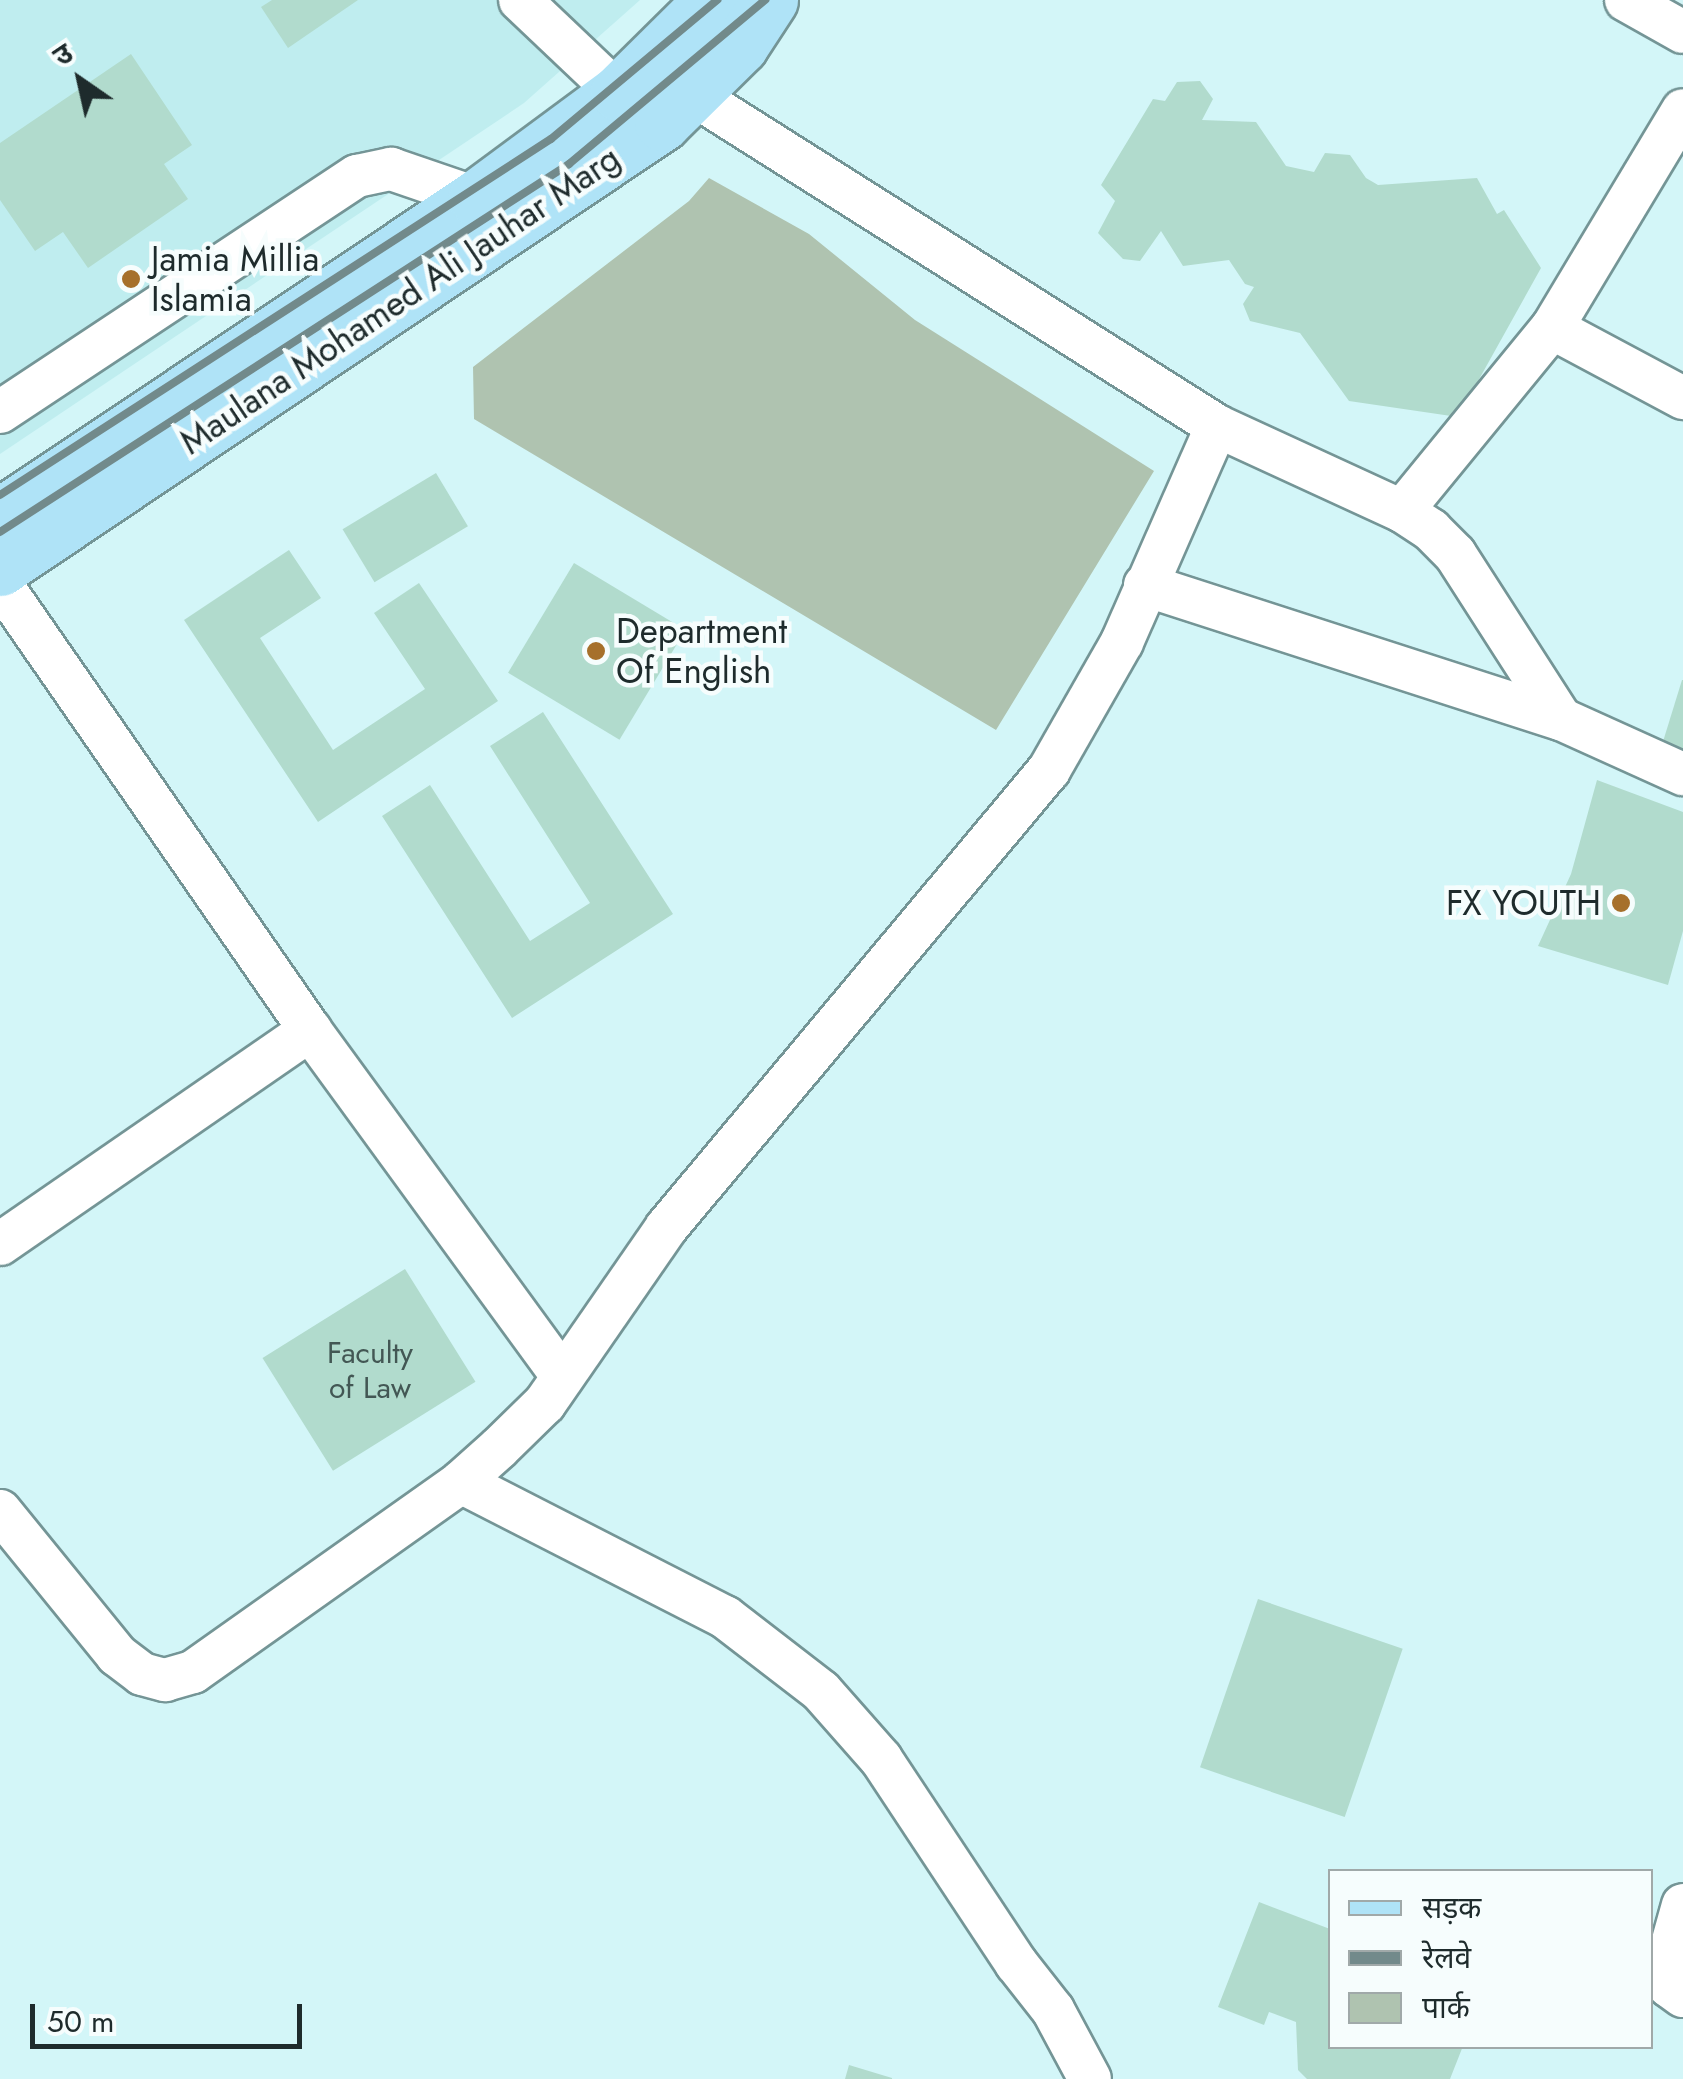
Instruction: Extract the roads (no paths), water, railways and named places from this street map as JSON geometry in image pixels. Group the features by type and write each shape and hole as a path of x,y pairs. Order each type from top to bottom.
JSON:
{"main road":[{"name":"Maulana Mohamed Ali Jauhar Marg","path":"0,516 476,198 618,93 712,0"},
{"name":"Maulana Mohamed Ali Jauhar Marg","path":"0,568 662,123 740,46 770,0"}],"street":[{"path":"520,0 618,93"},
{"path":"1626,0 1683,32"},
{"path":"692,94 1217,426 1402,512 1431,530 1455,554 1561,719"},
{"path":"1402,512 1552,328 1683,110"},
{"path":"0,412 357,176 391,169 476,198"},
{"path":"1552,328 1683,398"},
{"path":"1,1514 118,1655 142,1674 165,1680 193,1672 461,1482 528,1422 666,1228 1049,770 1114,659 1192,491 1217,426"},
{"path":"0,584 310,1030 562,1376"},
{"path":"1145,586 1561,719 1683,774"},
{"path":"0,1244 310,1030"},
{"path":"461,1482 725,1616 821,1691 881,1759 1016,1963 1053,2010 1090,2079"},
{"path":"1683,1905 1664,1974 1669,1986 1683,1996"}],"railway":[{"path":"0,495 551,139 717,0"},
{"path":"0,532 569,164 765,0"}],"place":[{"name":"Jamia Millia Islamia","path":"131,279"},
{"name":"Department Of English","path":"596,651"},
{"name":"FX YOUTH","path":"1621,903"}]}
